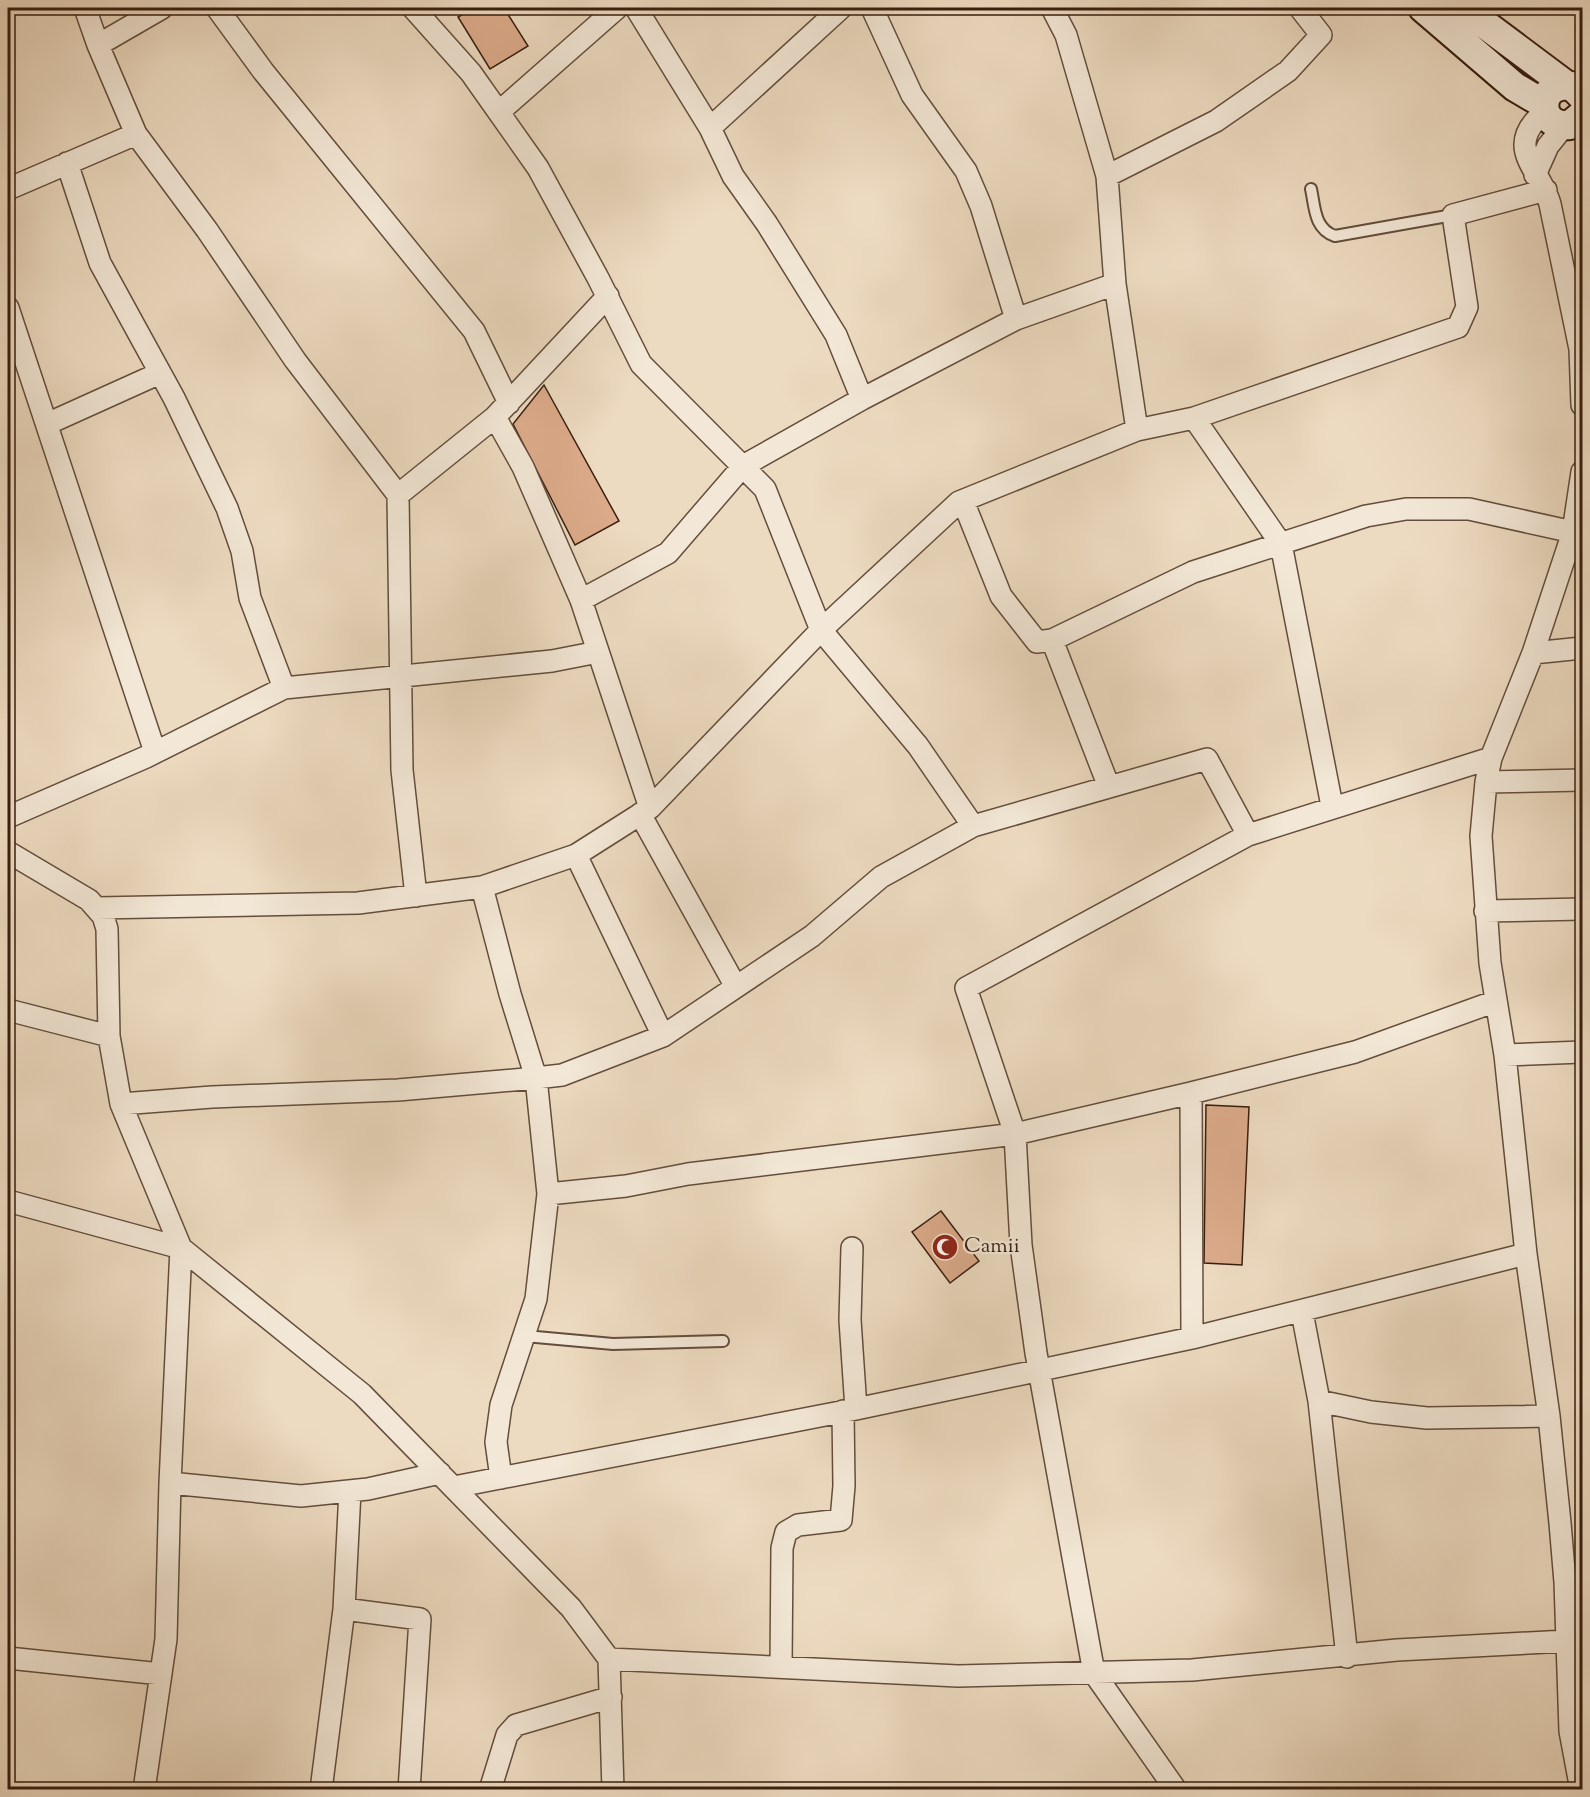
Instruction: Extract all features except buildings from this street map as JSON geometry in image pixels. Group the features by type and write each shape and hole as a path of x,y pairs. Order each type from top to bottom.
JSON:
{"street":[{"path":"85,8 98,45 136,134 207,230 294,360 398,495 402,770 416,896"},
{"path":"98,45 162,8"},
{"path":"217,8 263,71 474,331 523,467 581,600 645,811 735,987"},
{"path":"413,8 471,72 538,168 608,297 641,364 765,489 820,630 918,746 973,826"},
{"path":"499,112 617,8"},
{"path":"636,8 710,128 733,176 767,224 836,335 862,399"},
{"path":"710,128 841,8"},
{"path":"872,8 912,94 966,171 981,206 1016,319"},
{"path":"1052,8 1066,34 1107,176 1115,284 1137,430"},
{"path":"1107,176 1216,120 1288,71 1321,35 1300,8"},
{"path":"1423,8 1506,80 1565,119"},
{"path":"1463,8 1576,85"},
{"path":"1565,119 1549,92 1576,85"},
{"path":"1565,119 1530,127 1527,135 1527,162 1540,182 1580,349 1582,405"},
{"path":"8,189 136,134"},
{"path":"67,163 100,263 160,373 227,508 242,551 250,598 284,688"},
{"path":"97,908 358,903 482,887 576,855 645,811 820,630 963,501 1137,430 1194,418 1458,327 1467,307 1453,215 1540,182"},
{"path":"581,600 668,553 743,465 862,399 1016,319 1115,284"},
{"path":"398,495 502,410 608,297"},
{"path":"8,308 155,752"},
{"path":"47,424 160,373"},
{"path":"1194,418 1281,544 1332,806"},
{"path":"1581,1790 1570,1731 1565,1582 1549,1416 1526,1254 1505,1055 1485,912 1481,836 1486,782 1491,758 1533,653 1573,532 1582,472"},
{"path":"963,501 1001,596 1037,642 1052,640 1193,572 1366,516 1427,507 1469,509 1573,532"},
{"path":"1052,640 1109,787"},
{"path":"1533,653 1582,648"},
{"path":"8,817 155,752 284,688 552,661 598,652"},
{"path":"1176,1790 1094,1672 1038,1368 1021,1245 1015,1134 966,988 1248,835 1332,806 1491,758"},
{"path":"120,1104 212,1096 398,1090 562,1075 663,1036 812,936 881,877 973,826 1208,759 1248,835"},
{"path":"1486,782 1582,780"},
{"path":"8,852 89,900 97,908 107,929 109,1036 120,1104 181,1248 170,1483 166,1639 144,1790"},
{"path":"576,855 663,1036"},
{"path":"482,887 510,994 536,1078 548,1194 536,1299 501,1405 496,1442 501,1478"},
{"path":"1485,912 1582,909"},
{"path":"548,1194 626,1186 688,1174 1015,1134 1355,1052 1496,1001"},
{"path":"8,1010 109,1036"},
{"path":"1505,1055 1582,1052"},
{"path":"1191,1093 1192,1338"},
{"path":"8,1201 181,1248 362,1394 571,1608 609,1659 613,1790"},
{"path":"781,1667 783,1548 786,1532 798,1525 841,1520 850,1410 852,1248"},
{"path":"170,1483 301,1496 447,1480 501,1478 850,1410 1038,1368 1192,1338 1526,1254"},
{"path":"1302,1312 1318,1401 1347,1657"},
{"path":"1318,1401 1371,1412 1427,1418 1549,1416"},
{"path":"321,1790 344,1609 350,1491"},
{"path":"344,1609 420,1619 409,1790"},
{"path":"609,1659 958,1676 1192,1670 1347,1657 1396,1650 1566,1641"},
{"path":"8,1658 161,1674"},
{"path":"490,1790 507,1735 516,1725 611,1697"}],"lane":[{"path":"1311,189 1318,224 1323,230 1335,236 1453,215"},
{"path":"525,1336 613,1344 723,1341"}],"place":[{"name":"Camii","path":"945,1247"}]}
